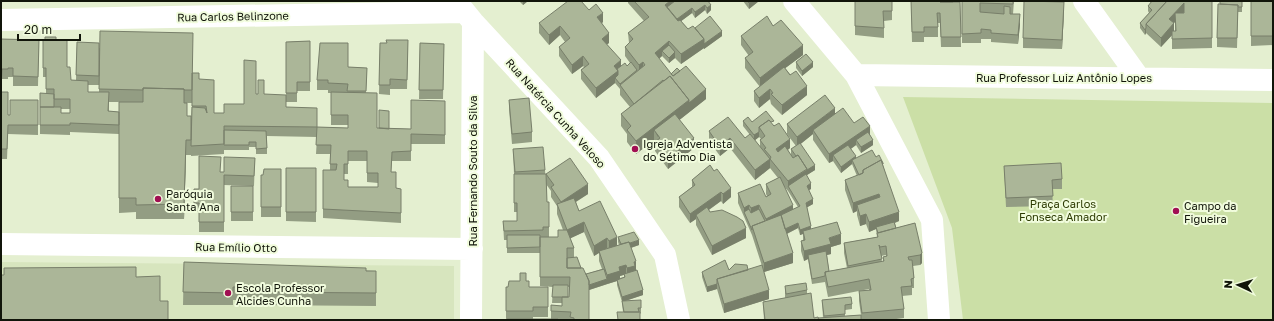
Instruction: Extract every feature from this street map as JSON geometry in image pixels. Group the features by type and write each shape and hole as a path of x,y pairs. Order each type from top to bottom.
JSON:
{"street":[{"path":"794,1 856,75 932,220 939,320"},
{"path":"1084,1 1139,78"},
{"name":"Rua Carlos Belinzone","path":"1,20 464,12"},
{"name":"Rua Fernando Souto da Silva","path":"464,12 472,249 471,320"},
{"name":"Rua Natércia Cunha Veloso","path":"464,12 599,158 666,254 679,320"},
{"name":"Rua Professor Luiz Antônio Lopes","path":"856,75 1273,80"},
{"name":"Rua Emílio Otto","path":"1,244 472,249"}],"shaded area":[{"name":"Escola Professor Alcides Cunha","path":"1,262 454,266 454,320 1,320"}],"green space":[{"name":"Praça Carlos Fonseca Amador","path":"903,97 1273,103 1273,320 963,320 952,228"}],"building":[{"path":"568,1 581,1 589,10 596,4 603,13 597,17 609,33 602,39 621,60 614,66 618,71 596,88 581,70 589,64 583,56 572,65 559,47 570,38 560,26 549,35 539,23"},
{"path":"634,1 670,1 665,5 678,21 680,20 688,29 693,26 704,39 681,54 669,41 655,53 673,76 686,66 706,89 689,103 689,100 670,76 634,104 620,85 645,65 643,62 639,65 625,47 633,39 628,33 649,17"},
{"path":"675,1 708,1 711,5 707,8 705,5 695,12 692,8 677,19 667,7"},
{"path":"855,1 892,1 892,11 883,11 884,28 855,26"},
{"path":"911,1 960,2 961,37 941,37 940,13 937,13 938,27 924,27 924,32 912,32"},
{"path":"953,1 953,2 940,2"},
{"path":"962,1 1013,1 1013,4 980,3 980,12 1004,14 1004,6 1010,7 1010,14 1020,14 1018,35 991,33 991,30 981,29 981,33 962,34"},
{"path":"1024,1 1064,2 1062,40 1023,38"},
{"path":"1152,1 1167,1 1146,24 1145,30 1140,23 1152,10 1148,6"},
{"path":"1167,1 1212,1 1212,38 1172,39 1172,31 1176,31 1175,13 1184,13 1184,3 1169,19 1174,23 1161,38 1146,24"},
{"path":"1220,1 1242,1 1242,7 1238,7 1238,5 1220,4"},
{"path":"1251,1 1273,1 1273,36 1251,36"},
{"path":"1218,4 1238,5 1237,38 1217,38"},
{"path":"710,16 722,31 704,44 704,39 695,28"},
{"path":"767,16 773,26 781,20 803,45 760,78 745,58 753,52 741,36"},
{"path":"100,31 193,33 192,90 143,88 143,90 99,89"},
{"path":"45,37 56,37 56,40 67,40 67,67 70,67 71,80 88,81 88,92 109,92 108,111 119,112 119,125 70,123 70,125 40,125 40,107 61,107 61,113 70,113 70,99 54,99 54,89 46,89 46,68 43,68 43,40 45,40"},
{"path":"1,39 39,40 38,77 13,76 13,68 2,69 1,88"},
{"path":"386,40 408,40 407,80 390,79 390,85 379,85 380,43 387,43"},
{"path":"310,41 310,82 297,82 297,93 286,93 286,42"},
{"path":"77,42 99,43 99,76 76,75"},
{"path":"320,43 348,43 348,67 367,68 366,91 347,91 348,84 328,83 328,80 317,80"},
{"path":"420,43 444,44 443,90 419,90"},
{"path":"669,45 675,52 669,58 662,51"},
{"path":"806,54 813,62 802,71 796,62"},
{"path":"244,60 256,61 256,94 258,94 258,80 264,80 264,94 286,95 286,107 317,108 317,127 224,126 224,144 191,146 192,107 205,108 207,113 206,106 192,106 192,73 199,73 199,79 214,80 214,113 224,113 224,104 244,104"},
{"path":"631,62 637,70 620,84 615,78 618,75 617,69 625,63 627,66"},
{"path":"784,67 790,75 796,71 807,86 782,105 771,94 773,93 770,89 759,98 754,91"},
{"path":"677,68 680,71 673,76 671,74"},
{"path":"670,76 689,100 636,141 627,130 631,126 621,114"},
{"path":"143,88 184,89 184,103 187,103 187,116 191,116 191,140 186,140 184,204 136,205 136,198 119,198 119,102 143,102"},
{"path":"1,92 8,92 8,115 10,115 10,100 38,100 38,125 8,125 7,149 1,149"},
{"path":"331,92 377,93 377,128 411,129 411,100 445,101 445,135 411,134 411,151 392,152 391,172 396,172 396,188 401,189 401,213 323,209 323,170 336,170 337,164 330,164 331,145 316,145 317,127 348,128 348,115 331,115","holes":["348,151 367,151 367,173 378,173 378,187 348,187 348,180 344,180 344,164 348,164"]},
{"path":"40,93 54,94 54,107 40,107"},
{"path":"825,95 835,108 797,137 787,124"},
{"path":"529,98 532,132 512,134 509,100"},
{"path":"843,108 854,123 863,117 870,126 829,154 813,130"},
{"path":"379,110 389,111 389,129 379,128"},
{"path":"766,111 774,121 771,122 769,120 759,127 759,132 754,135 743,121 748,117 752,122"},
{"path":"675,114 694,138 668,159 655,142 660,138 654,130"},
{"path":"728,117 745,138 750,134 770,159 755,170 730,138 720,147 709,131"},
{"path":"769,120 774,126 779,123 790,139 776,149 778,152 785,146 793,158 798,155 807,169 788,181 770,159 771,157 764,149 766,148 760,140 765,136 759,127"},
{"path":"224,130 266,131 267,148 256,149 256,142 249,142 249,145 224,145"},
{"path":"868,132 873,140 861,147 856,140"},
{"path":"800,143 815,165 807,170 798,155 796,156 791,149"},
{"path":"848,145 856,156 841,167 833,155"},
{"path":"543,147 545,170 515,172 513,149"},
{"path":"872,150 876,157 879,155 883,164 881,160 863,170 863,173 859,175 852,160"},
{"path":"199,156 221,157 220,172 224,172 224,157 255,158 254,176 224,175 224,222 199,222 199,203 194,203 194,189 199,189"},
{"path":"570,158 588,184 561,202 551,187 554,185 546,174"},
{"path":"881,160 899,212 869,222 866,214 860,216 857,205 880,197 879,194 853,203 845,180 863,173 863,170"},
{"path":"1061,163 1062,179 1052,180 1053,196 1006,198 1004,166"},
{"path":"710,165 714,171 717,169 731,188 723,194 721,192 690,214 679,197 695,185 692,180"},
{"path":"286,168 316,168 316,212 286,212"},
{"path":"264,169 281,169 281,207 261,207 261,175 263,175"},
{"path":"514,174 546,174 547,202 549,202 549,227 543,227 543,230 504,231 503,221 517,221 517,203 514,203"},
{"path":"806,174 811,183 807,186 813,199 806,203 811,226 800,230 798,223 785,229 781,215 800,206 788,186"},
{"path":"780,177 793,205 766,219 759,205 751,208 749,205 744,208 738,193 760,184 766,197 771,194 766,184"},
{"path":"231,186 253,186 253,212 231,212"},
{"path":"574,198 579,211 600,201 617,237 609,241 607,238 594,246 584,222 567,230 557,204"},
{"path":"707,207 710,212 722,210 737,217 743,221 746,228 712,246 696,215"},
{"path":"749,209 751,213 759,209 765,221 752,226 752,230 744,212"},
{"path":"781,215 793,253 764,263 752,226"},
{"path":"837,222 841,234 829,238 831,244 804,251 801,241 805,240 803,231"},
{"path":"894,222 896,228 878,233 876,227"},
{"path":"915,223 922,253 920,255 908,257 909,260 912,260 914,278 911,279 912,286 901,287 904,309 862,313 859,291 871,290 869,279 828,287 825,272 884,261 883,257 887,256 886,246 880,247 879,245 882,259 848,266 844,243 878,237 877,233"},
{"path":"558,230 567,230 574,248 567,248 567,268 583,268 589,281 589,320 574,320 574,318 570,317 571,312 551,311 551,305 562,306 562,297 569,297 570,277 540,277 540,237 558,237"},
{"path":"634,232 639,240 621,244 618,237"},
{"path":"507,235 540,235 540,247 507,248"},
{"path":"629,242 636,261 634,262 635,266 627,268 626,265 619,267 620,271 607,275 599,251"},
{"path":"826,251 829,271 825,272 825,276 812,279 808,255"},
{"path":"577,257 581,268 567,268 567,258"},
{"path":"725,260 729,270 735,264 747,265 748,270 717,279 717,284 707,287 702,272"},
{"path":"184,262 366,268 366,271 376,271 376,293 255,292 255,287 233,287 233,293 183,292"},
{"path":"762,265 769,290 724,304 717,279"},
{"path":"136,267 136,277 160,276 160,301 168,301 168,320 1,320 1,275 4,275 4,268"},
{"path":"604,269 607,279 589,285 586,274"},
{"path":"637,270 643,290 622,297 617,280 625,277 624,274"},
{"path":"520,273 526,273 526,281 529,281 529,287 548,287 548,307 533,307 533,311 506,311 506,287 508,287 509,281 520,281"},
{"path":"806,283 807,290 786,294 785,286"},
{"path":"553,285 568,285 568,297 552,297"},
{"path":"811,293 814,318 818,317 819,320 765,320 763,302"},
{"path":"851,297 852,304 845,305 845,314 824,316 822,300"},
{"path":"641,300 641,308 638,308 639,312 624,312 622,301"},
{"path":"617,312 640,312 640,320 618,320"},
{"path":"861,315 861,320 819,320 818,318"},
{"path":"558,319 558,320 507,320"}],"place":[{"name":"Igreja Adventista do Sétimo Dia","path":"635,149"},
{"name":"Paróquia Santa Ana","path":"158,199"},
{"name":"Campo da Figueira","path":"1176,211"},
{"name":"Escola Professor Alcides Cunha","path":"228,293"}]}
